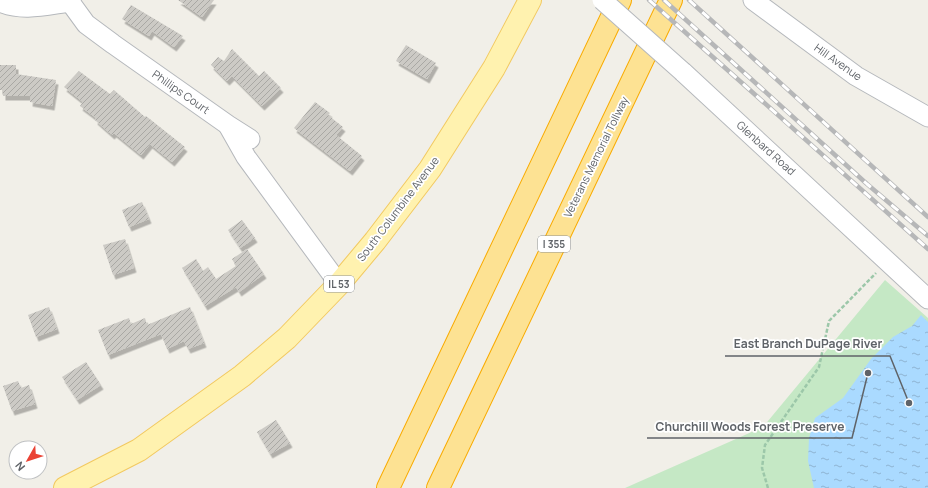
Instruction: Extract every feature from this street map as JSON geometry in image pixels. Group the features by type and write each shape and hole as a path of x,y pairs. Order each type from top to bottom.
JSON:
{"highway":[{"path":"388,488 620,0"},
{"name":"Veterans Memorial Tollway","path":"438,488 671,0"}],"main road":[{"name":"South Columbine Avenue","path":"65,488 111,466 139,450 242,376 287,338 339,284 379,236 430,169 494,68 530,0"}],"street":[{"name":"Glenbard Road","path":"602,0 683,72 928,299"},
{"name":"Hill Avenue","path":"753,0 856,76 928,116"},
{"path":"0,2 20,8 70,1"},
{"name":"Phillips Court","path":"70,1 86,24 250,139"},
{"path":"228,125 246,157 339,284"}],"path":[{"path":"768,488 762,468 765,445 819,367 830,321 888,261"}],"green space":[{"path":"885,280 928,318 928,488 625,488 763,427"}],"water":[{"path":"921,315 928,322 928,488 814,488 808,461 809,438 815,418 843,398 871,359 893,337 912,326"}],"building":[{"path":"178,0 214,0 202,17"},
{"path":"131,5 183,36 174,47 152,31 149,36 122,19"},
{"path":"406,45 436,63 427,79 396,61"},
{"path":"232,49 259,76 264,71 281,88 262,106 232,76 227,81 211,65 218,57 224,61"},
{"path":"0,65 16,65 16,74 56,80 52,106 30,102 31,96 3,96 3,90 0,90"},
{"path":"79,71 110,94 114,90 145,117 146,116 185,147 172,162 150,144 141,155 114,133 112,135 95,120 96,118 80,106 83,102 64,87"},
{"path":"315,102 330,113 328,115 343,127 336,135 362,156 350,171 294,128"},
{"path":"142,202 149,219 129,227 122,210"},
{"path":"242,220 255,238 240,248 228,230"},
{"path":"125,239 134,268 113,275 103,245"},
{"path":"247,249 264,274 239,292 236,287 205,306 182,268 196,259 203,271 208,267 216,279 236,266 232,259"},
{"path":"49,307 57,329 36,337 28,315"},
{"path":"190,307 204,343 188,349 184,341 167,349 161,334 108,355 98,330 129,318 131,324 145,318 147,325"},
{"path":"86,362 101,385 77,400 62,377"},
{"path":"18,381 21,388 29,385 35,404 12,411 3,386"},
{"path":"276,420 290,443 270,454 257,432"}],"railway":[{"path":"649,0 928,249"},
{"path":"664,0 867,184 928,236"},
{"path":"689,0 928,217"}],"place":[{"name":"Churchill Woods Forest Preserve","path":"868,373"},
{"name":"East Branch DuPage River","path":"909,403"}]}
